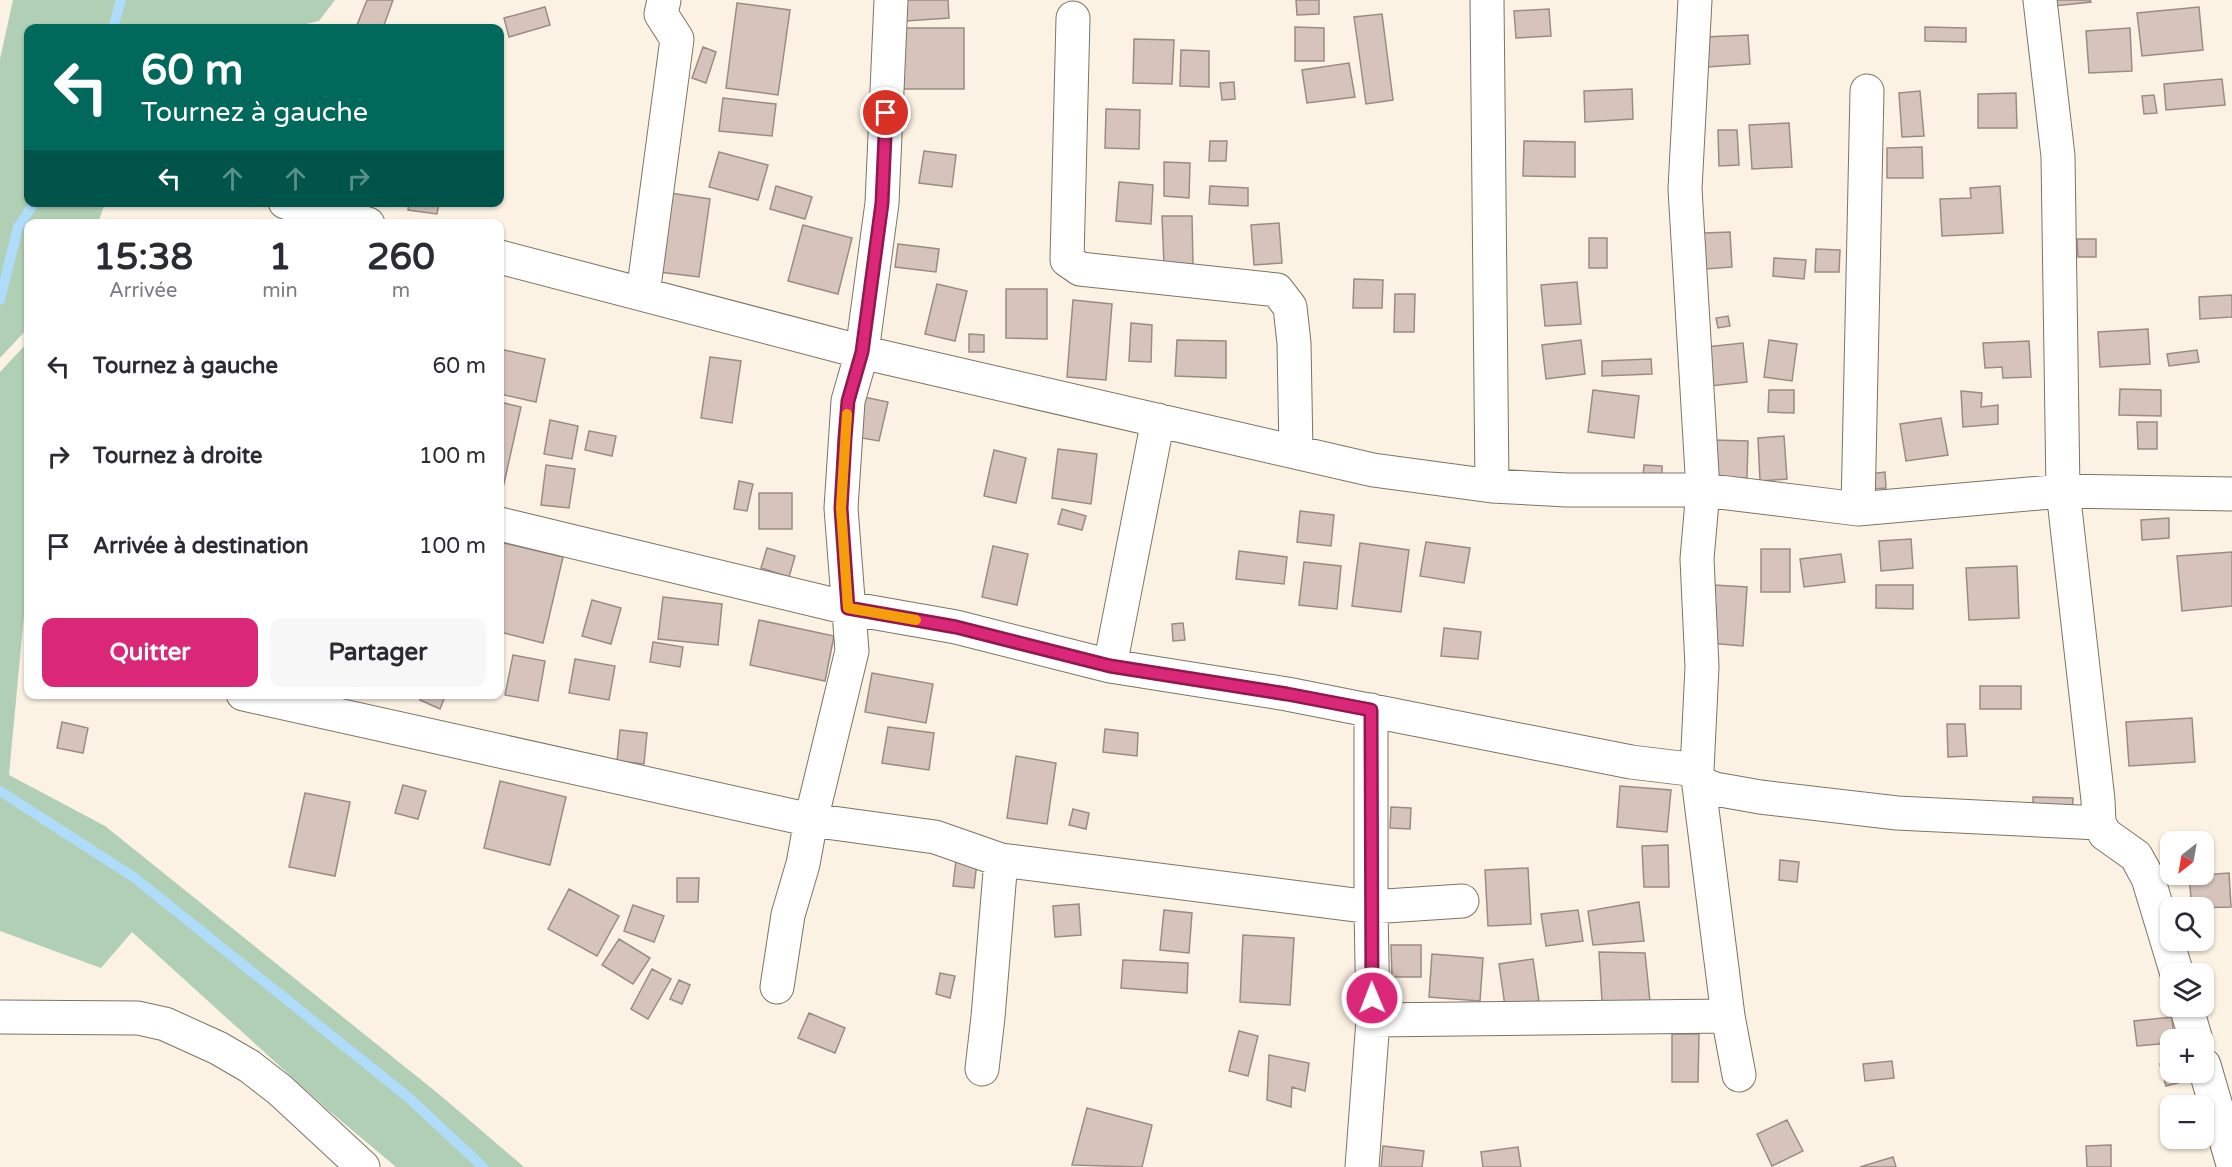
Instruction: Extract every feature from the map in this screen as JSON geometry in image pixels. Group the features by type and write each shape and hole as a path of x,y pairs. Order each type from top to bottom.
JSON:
{"street":[{"path":"643,294 677,39 661,14 664,0"},
{"path":"777,987 788,915 803,864 811,820 852,651 841,508 848,401 862,352 882,203 891,0"},
{"path":"1487,0 1492,486"},
{"path":"1695,0 1685,189 1703,490 1697,560 1702,667 1698,777 1728,1016 1739,1076"},
{"path":"2040,0 2058,156 2063,491 2099,823 2105,834 2136,856 2148,878 2174,963"},
{"path":"1073,18 1067,261 1080,269 1277,290 1290,307 1294,344 1296,452"},
{"path":"1858,509 1867,91"},
{"path":"304,207 349,219"},
{"path":"504,258 862,352 1373,470 1492,486 1567,490 1703,490 1858,509 2063,491 2232,494"},
{"path":"1110,666 1158,420"},
{"path":"504,525 848,608 956,627 1110,666 1287,694 1631,762 1698,777 1715,789 1760,797 1897,813 2099,823"},
{"path":"266,699 811,820 935,837 1001,860 1371,907 1462,901"},
{"path":"1362,1167 1373,1020 1371,710"},
{"path":"981,1069 988,1017 1001,860"},
{"path":"1373,1020 1728,1016"},
{"path":"0,1017 138,1018 165,1024 218,1048 249,1066 280,1090 363,1167"},
{"path":"2209,1083 2232,1161"}],"green space":[{"path":"13,0 335,0 319,21 307,24 24,24 24,207 104,207 99,219 24,219 24,332 0,358 0,59"},
{"path":"24,346 24,615 9,775 105,826 440,1095 524,1167 396,1167 327,1109 132,932 101,968 0,931 0,372"}],"building":[{"path":"367,0 393,0 384,24 357,24"},
{"path":"905,0 948,0 949,18 906,21"},
{"path":"1296,0 1319,0 1319,14 1297,15"},
{"path":"2054,0 2090,0 2091,2 2054,6"},
{"path":"737,3 790,10 778,95 726,88"},
{"path":"545,7 550,25 509,37 504,18"},
{"path":"2199,7 2203,50 2142,56 2137,13"},
{"path":"1549,9 1551,36 1516,38 1514,11"},
{"path":"1382,14 1393,100 1366,104 1354,17"},
{"path":"1295,27 1324,28 1324,61 1295,61"},
{"path":"1925,27 1966,28 1966,42 1925,41"},
{"path":"898,28 964,28 964,89 899,89"},
{"path":"2130,28 2132,71 2089,73 2086,31"},
{"path":"1748,35 1750,64 1707,67 1705,37"},
{"path":"1134,39 1174,40 1172,84 1133,83"},
{"path":"703,47 716,52 706,83 692,78"},
{"path":"1181,50 1209,51 1209,87 1180,86"},
{"path":"1349,63 1355,97 1307,103 1302,70"},
{"path":"2222,79 2225,105 2166,110 2164,84"},
{"path":"1234,82 1235,99 1222,100 1220,83"},
{"path":"1632,89 1633,119 1585,122 1584,91"},
{"path":"1920,91 1924,136 1902,137 1899,93"},
{"path":"2016,93 2017,128 1978,128 1978,94"},
{"path":"2154,95 2157,113 2144,114 2142,96"},
{"path":"723,98 776,104 772,136 719,131"},
{"path":"1106,109 1140,110 1139,149 1105,148"},
{"path":"1789,123 1792,167 1752,169 1749,125"},
{"path":"1718,130 1737,130 1739,165 1719,166"},
{"path":"1210,141 1227,141 1226,161 1209,161"},
{"path":"1524,141 1575,142 1575,177 1523,176"},
{"path":"1922,147 1923,178 1887,178 1887,148"},
{"path":"924,151 956,155 952,187 919,183"},
{"path":"719,152 768,165 758,200 709,187"},
{"path":"1164,162 1190,163 1189,198 1164,196"},
{"path":"1119,182 1153,185 1151,224 1116,221"},
{"path":"776,186 812,197 805,219 770,209"},
{"path":"1210,186 1248,188 1248,206 1209,204"},
{"path":"2000,186 2003,233 1942,236 1940,199 1971,198 1970,188"},
{"path":"670,193 710,199 699,277 659,272"},
{"path":"408,207 438,207 437,214 408,210"},
{"path":"1162,216 1192,216 1193,266 1164,265"},
{"path":"1279,223 1282,263 1254,265 1251,225"},
{"path":"803,225 852,238 838,294 788,281"},
{"path":"1730,232 1732,267 1705,269 1704,233"},
{"path":"1589,238 1607,238 1607,268 1589,268"},
{"path":"2077,239 2096,239 2096,257 2078,257"},
{"path":"898,244 939,249 936,272 895,267"},
{"path":"1816,249 1840,250 1839,272 1815,272"},
{"path":"1774,258 1806,260 1804,279 1773,276"},
{"path":"1354,279 1383,280 1382,308 1353,308"},
{"path":"1577,282 1581,324 1545,326 1541,285"},
{"path":"937,284 967,291 955,341 925,334"},
{"path":"1006,289 1047,289 1047,339 1006,338"},
{"path":"1395,294 1415,294 1414,332 1394,332"},
{"path":"2232,295 2232,317 2200,319 2199,297"},
{"path":"1073,300 1112,304 1106,380 1067,377"},
{"path":"1728,316 1730,326 1718,328 1716,318"},
{"path":"1131,323 1152,325 1151,362 1129,361"},
{"path":"2148,329 2150,364 2100,367 2098,332"},
{"path":"969,334 984,335 984,352 969,352"},
{"path":"1177,340 1226,341 1226,378 1175,376"},
{"path":"1581,340 1585,374 1546,379 1542,345"},
{"path":"1769,340 1797,344 1792,381 1764,377"},
{"path":"2029,341 2031,377 2003,378 2002,367 1985,368 1983,343"},
{"path":"1743,343 1747,382 1710,386 1706,347"},
{"path":"504,350 545,359 536,402 504,395"},
{"path":"2197,350 2199,362 2169,366 2167,354"},
{"path":"710,357 741,361 732,423 701,418"},
{"path":"1651,359 1652,374 1602,376 1602,361"},
{"path":"2120,389 2161,390 2161,416 2119,415"},
{"path":"1593,390 1639,396 1634,438 1588,432"},
{"path":"1769,390 1794,390 1794,413 1768,412"},
{"path":"1961,391 1982,393 1981,407 1998,405 1998,424 1963,427"},
{"path":"864,397 888,402 879,441 856,437"},
{"path":"504,403 521,407 504,484"},
{"path":"1941,418 1948,455 1906,461 1900,424"},
{"path":"550,420 578,426 572,459 544,454"},
{"path":"2137,422 2157,422 2157,449 2138,449"},
{"path":"589,431 616,436 612,456 585,450"},
{"path":"1784,436 1787,479 1760,481 1758,438"},
{"path":"1714,440 1748,441 1747,478 1713,477"},
{"path":"1058,449 1097,454 1091,504 1052,498"},
{"path":"994,450 1026,458 1016,503 984,496"},
{"path":"546,465 575,469 569,508 541,505"},
{"path":"1644,465 1662,466 1662,477 1643,476"},
{"path":"1885,472 1886,488 1872,489 1870,474"},
{"path":"739,481 753,484 747,511 734,509"},
{"path":"759,493 792,493 792,529 759,529"},
{"path":"1062,509 1086,516 1082,530 1058,524"},
{"path":"1300,511 1334,515 1331,546 1297,542"},
{"path":"2169,518 2169,538 2142,540 2141,520"},
{"path":"1911,539 1913,568 1881,571 1879,541"},
{"path":"1426,542 1470,548 1464,583 1420,576"},
{"path":"504,543 563,557 543,643 504,633"},
{"path":"1360,543 1409,550 1401,612 1352,606"},
{"path":"993,546 1028,554 1017,605 982,597"},
{"path":"767,548 795,556 789,577 761,568"},
{"path":"1761,549 1790,549 1790,592 1761,592"},
{"path":"1239,551 1287,557 1284,584 1236,579"},
{"path":"2232,552 2232,606 2182,611 2177,556"},
{"path":"1841,554 1845,582 1804,587 1800,559"},
{"path":"1304,562 1341,566 1337,609 1299,605"},
{"path":"2017,566 2019,618 1969,620 1966,568"},
{"path":"1714,585 1747,587 1743,646 1710,643"},
{"path":"1876,585 1913,585 1913,609 1876,608"},
{"path":"663,597 722,604 718,645 658,639"},
{"path":"592,600 621,608 611,644 582,636"},
{"path":"759,620 834,636 825,681 750,665"},
{"path":"1183,623 1185,640 1173,641 1172,624"},
{"path":"1444,628 1481,632 1478,659 1441,656"},
{"path":"653,642 683,647 680,667 650,662"},
{"path":"513,655 545,661 538,701 505,695"},
{"path":"575,659 615,666 609,700 569,693"},
{"path":"872,673 933,684 926,723 865,712"},
{"path":"1980,686 2021,686 2021,709 1980,709"},
{"path":"420,699 444,699 440,709"},
{"path":"2192,718 2195,762 2129,766 2126,722"},
{"path":"62,722 88,728 83,753 57,748"},
{"path":"1947,724 1965,724 1967,756 1948,757"},
{"path":"888,727 934,733 929,770 882,763"},
{"path":"1105,729 1138,733 1137,756 1103,752"},
{"path":"620,730 647,733 644,764 617,761"},
{"path":"1016,756 1056,763 1047,824 1007,818"},
{"path":"500,781 566,797 550,865 484,848"},
{"path":"403,785 426,791 418,819 395,813"},
{"path":"1620,786 1671,790 1667,832 1617,827"},
{"path":"305,793 350,802 335,876 289,867"},
{"path":"2033,797 2073,798 2072,813 2033,811"},
{"path":"1391,807 1411,808 1410,829 1390,828"},
{"path":"1073,809 1089,813 1086,829 1069,825"},
{"path":"1668,845 1669,887 1644,887 1642,846"},
{"path":"956,860 977,862 974,888 953,886"},
{"path":"1780,860 1799,862 1797,882 1779,880"},
{"path":"1528,868 1531,924 1488,926 1485,870"},
{"path":"2229,873 2231,907 2214,907 2214,897 2191,897 2190,885 2214,885 2214,874"},
{"path":"677,878 699,878 698,902 677,902"},
{"path":"569,889 619,916 597,956 548,929"},
{"path":"1639,902 1644,941 1593,945 1588,911"},
{"path":"1079,904 1081,935 1055,937 1053,906"},
{"path":"633,905 664,916 654,942 624,931"},
{"path":"1164,910 1192,913 1189,953 1160,950"},
{"path":"1578,910 1583,941 1546,946 1541,914"},
{"path":"1243,935 1294,938 1290,1005 1240,1002"},
{"path":"619,939 650,958 633,984 602,965"},
{"path":"1391,945 1421,945 1421,977 1392,977"},
{"path":"1599,952 1645,953 1650,1002 1602,1001"},
{"path":"1432,954 1483,958 1480,1001 1429,997"},
{"path":"1533,959 1539,1001 1505,1006 1499,964"},
{"path":"1123,960 1188,963 1187,993 1121,988"},
{"path":"652,969 671,979 648,1019 631,1009"},
{"path":"940,973 955,976 950,998 936,994"},
{"path":"679,980 690,985 682,1004 670,999"},
{"path":"809,1013 845,1028 835,1053 798,1038"},
{"path":"2172,1017 2173,1029 2160,1029 2160,1044 2137,1046 2134,1021"},
{"path":"1239,1031 1258,1036 1248,1076 1229,1071"},
{"path":"1672,1034 1699,1034 1698,1082 1672,1082"},
{"path":"1269,1055 1309,1063 1305,1091 1292,1087 1291,1107 1267,1100"},
{"path":"1892,1061 1894,1078 1865,1081 1863,1064"},
{"path":"1087,1108 1152,1125 1142,1167 1072,1165"},
{"path":"1787,1120 1803,1151 1772,1166 1757,1134"},
{"path":"2111,1145 2111,1167 2087,1167 2086,1146"},
{"path":"1383,1146 1424,1151 1422,1167 1381,1167"},
{"path":"1518,1147 1521,1167 1483,1167 1481,1152"},
{"path":"1893,1157 1896,1167 1860,1167"}],"waterway":[{"path":"114,24 121,0"},
{"path":"0,300 18,227 32,207"},
{"path":"0,791 135,878 408,1097 483,1167"}],"slow traffic":[{"path":"847,414 841,508 848,608 916,620"}],"route":[{"path":"886,113 882,203 862,352 848,401 845,438 841,508 848,608 956,627 1110,666 1287,694 1371,710 1372,998"}]}
